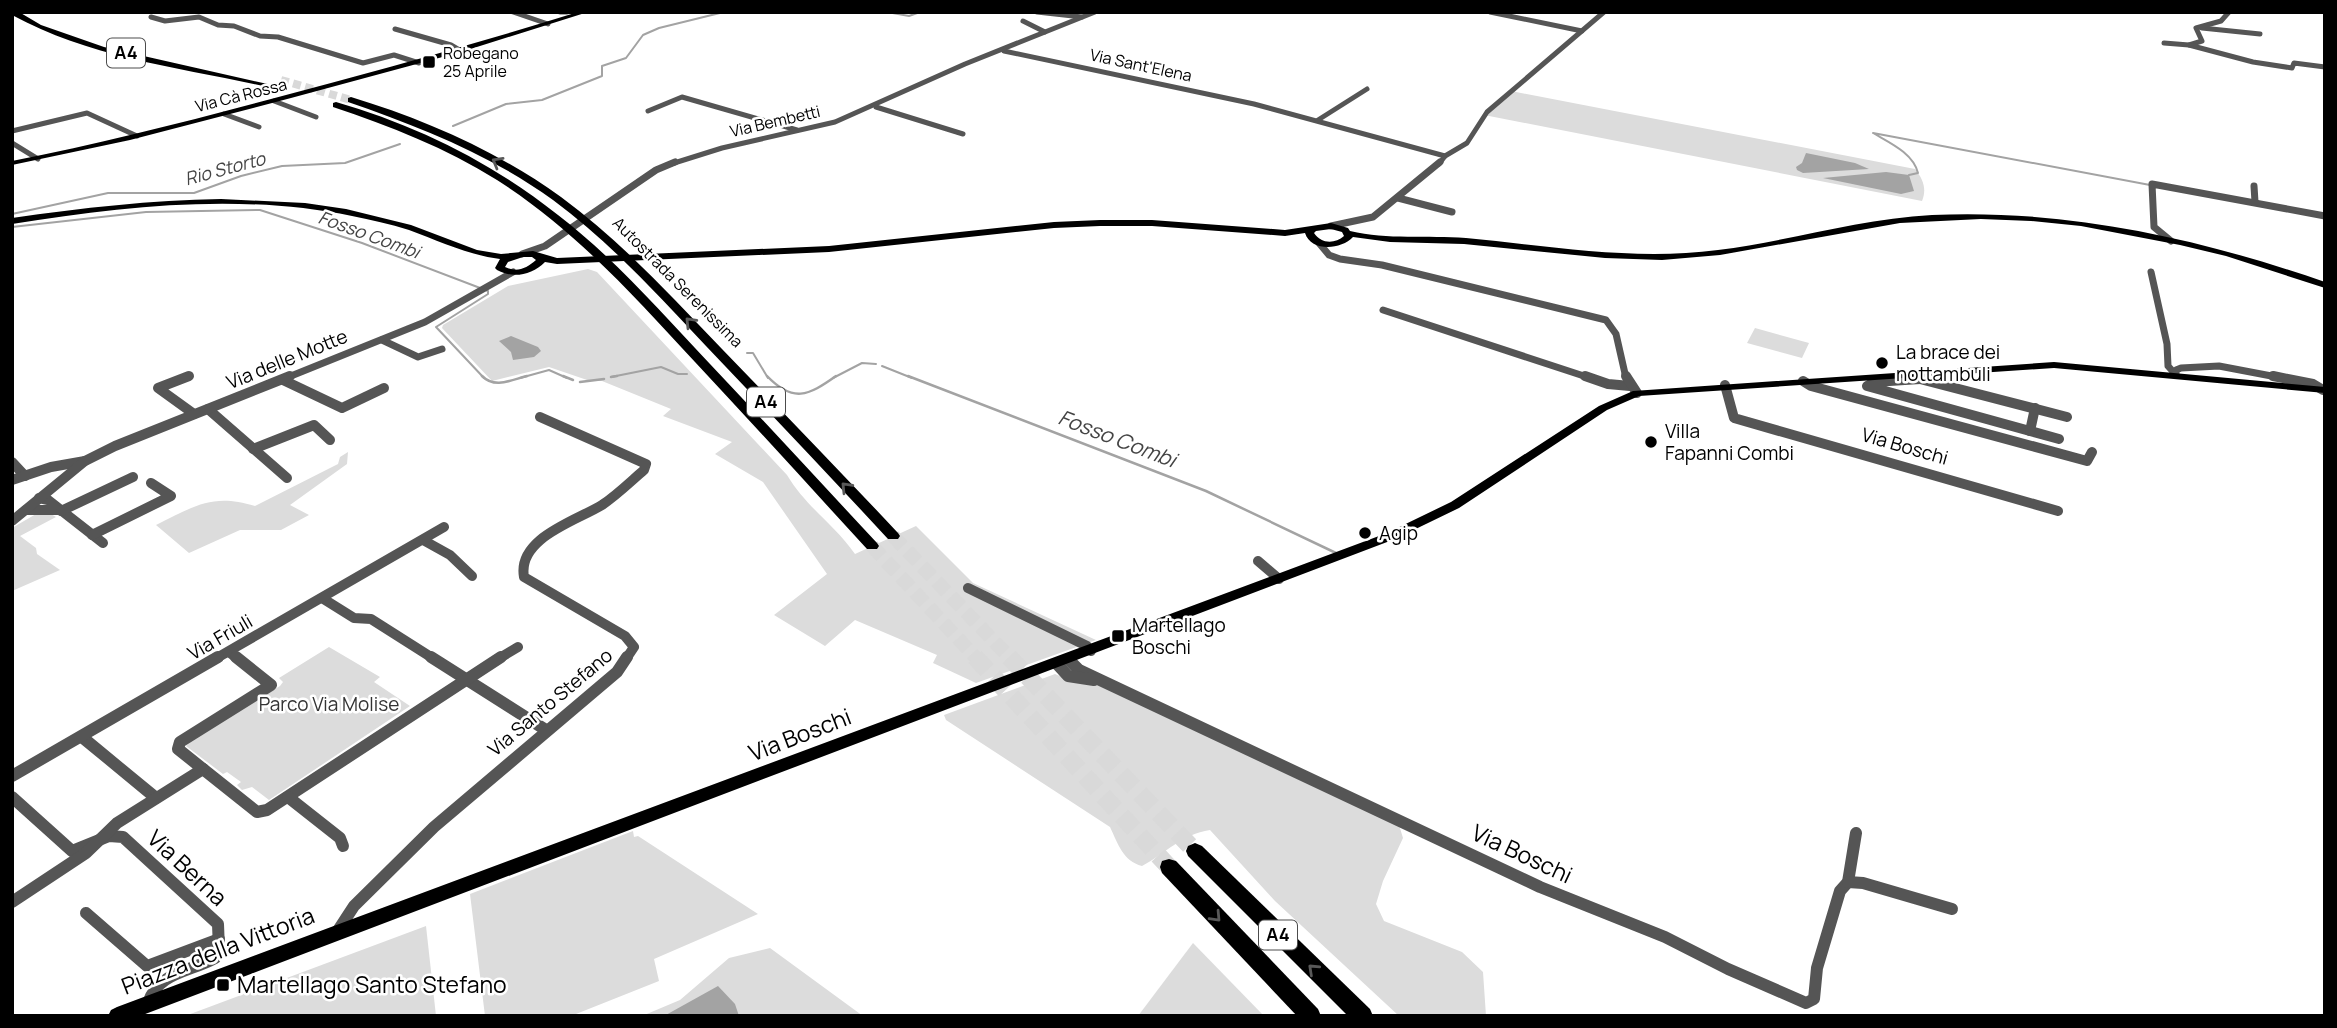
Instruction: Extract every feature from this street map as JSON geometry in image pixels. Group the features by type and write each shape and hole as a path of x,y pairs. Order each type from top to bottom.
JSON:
{"highway":[{"name":"A4","path":"13,12 22,18 94,45 268,85"},
{"name":"A4","path":"35,14 108,40 281,80"},
{"name":"Autostrada Serenissima","path":"351,100 407,120 481,152 555,198 588,223 638,268 894,536"},
{"name":"Autostrada Serenissima","path":"336,104 417,135 469,160 518,190 576,233 621,275 872,546"},
{"name":"A4","path":"1195,851 1363,1016"},
{"name":"A4","path":"1169,867 1311,1016"}],"main road":[{"name":"Via Cà Rossa","path":"12,163 137,136 419,63 582,13"},
{"path":"12,221 135,206 228,203 290,205 346,212 386,221 487,255 519,255 557,261 829,249 1054,225 1100,223 1152,223 1286,233 1315,237 1330,248 1348,231"},
{"path":"1315,237 1331,226 1380,237 1428,238 1567,253 1653,258 1731,252 1860,226 1934,217 2035,220 2171,241 2237,257 2325,285"},
{"path":"487,255 501,267 513,272 538,260"},
{"path":"501,267 519,255"},
{"name":"Via Boschi","path":"337,932 1063,662 1391,536 1482,489 1634,389 1918,376 2054,365 2324,390"},
{"name":"Piazza della Vittoria","path":"117,1016 337,932"}],"street":[{"path":"513,12 548,24"},
{"path":"560,12 582,13"},
{"path":"1037,12 1083,17"},
{"path":"1003,51 1094,12"},
{"path":"1490,12 1582,30"},
{"path":"1348,231 1373,217 1434,169 1445,156 1467,143 1487,112 1604,12"},
{"path":"2198,27 2221,21 2229,12"},
{"path":"151,17 165,21 199,17 218,25 234,26 260,36 278,37 363,63 394,55 419,63"},
{"path":"1023,21 1045,32"},
{"path":"2198,27 2224,33 2233,30 2260,34"},
{"path":"2189,45 2202,41 2202,37 2195,30 2198,27"},
{"path":"395,29 451,45 461,51"},
{"path":"2164,43 2189,45 2276,66 2292,68 2294,63 2325,67"},
{"name":"Via Sant'Elena","path":"1003,51 1110,71 1318,120 1445,156"},
{"name":"Via Bembetti","path":"545,246 656,170 672,162 699,153 801,131 876,107 947,72 1003,51"},
{"path":"1318,120 1367,89"},
{"path":"667,95 678,98"},
{"path":"648,111 682,97 801,131"},
{"path":"274,101 316,117"},
{"path":"876,107 963,134"},
{"path":"12,131 87,113 137,136"},
{"path":"224,114 259,127"},
{"path":"12,143 38,159"},
{"path":"2171,241 2154,227 2152,185 2325,216"},
{"path":"2254,186 2255,202"},
{"path":"1398,198 1452,212"},
{"path":"2138,234 2154,227"},
{"path":"519,255 545,246"},
{"path":"538,260 545,246"},
{"path":"1330,248 1335,258 1382,264 1606,320 1614,326 1624,378 1634,389"},
{"path":"495,280 501,267"},
{"path":"495,280 513,272"},
{"path":"2151,272 2168,351 2168,366 2176,375"},
{"name":"Via delle Motte","path":"12,480 85,461 194,414 382,340 450,311 495,280"},
{"name":"Via Boschi","path":"1383,310 1608,384 1634,389"},
{"path":"382,340 418,357 442,349"},
{"path":"189,376 158,388 194,414"},
{"name":"Via Boschi","path":"2059,439 1867,386 1874,382 1918,376 2067,417"},
{"path":"283,380 332,406 342,408 384,388"},
{"name":"Via Boschi","path":"1803,380 1811,386 2087,461 2092,453"},
{"name":"Via Boschi","path":"1725,385 1734,418 2058,511"},
{"path":"2031,431 2035,408"},
{"path":"208,409 287,478"},
{"name":"Via Santo Stefano","path":"337,932 338,926 356,904 402,857 463,800 617,672 634,647 625,636 524,577 522,563 538,543 603,504 644,470 646,464 540,417"},
{"path":"253,449 314,425 330,440"},
{"name":"Via delle Motte","path":"12,521 85,461"},
{"path":"12,463 25,476"},
{"path":"26,510 60,510 133,477"},
{"path":"92,535 171,496 151,483"},
{"path":"39,498 48,500 103,543"},
{"name":"Via Friuli","path":"12,775 444,527"},
{"path":"422,540 450,555 472,576"},
{"path":"1258,561 1279,579"},
{"path":"968,588 1087,646 1091,651"},
{"path":"321,598 354,618 371,619 546,730"},
{"path":"229,652 271,685 180,742 177,749 257,812 267,810 288,797 458,683 466,681 518,647"},
{"name":"Via Boschi","path":"1063,662 1068,676 1101,681 1529,883 1665,937 1728,969 1806,1003 1814,999 1818,968 1840,891 1848,882 1856,833"},
{"name":"Via Berna","path":"12,902 78,859 117,823 156,798 82,737"},
{"path":"156,798 203,769"},
{"name":"Via Berna","path":"12,797 72,851 108,836 123,837 218,924 219,950 215,958 158,982 151,990 148,1003"},
{"path":"288,797 340,838 342,846"},
{"path":"1848,882 1863,883 1952,909"},
{"path":"86,913 147,966 219,939"}],"green space":[{"path":"1511,91 1915,169 1923,184 1922,201 1484,115"},
{"path":"588,269 597,272 787,475 803,497 855,554 916,526 973,583 1096,640 976,683 933,663 937,655 855,620 825,646 774,615 827,574 763,482 715,454 732,442 663,416 671,409 602,381 590,381 549,367 492,381 442,328 508,286"},
{"path":"1755,328 1809,343 1802,358 1747,343"},
{"path":"348,452 347,464 290,505 309,515 281,530 240,530 189,553 156,525 193,507 215,501 240,502 255,506 338,464 340,457"},
{"path":"36,514 51,514 56,517 20,536 36,548 37,554 60,570 12,591 12,528"},
{"name":"Parco Via Molise","path":"329,647 380,677 374,682 410,706 269,800 252,787 242,790 237,785 241,782 227,772 223,774 186,746 191,740 280,686 283,682 279,678"},
{"path":"1055,674 1072,681 1099,684 1399,825 1403,838 1383,881 1376,904 1384,921 1462,952 1483,972 1486,1016 1399,1016 1275,901 1210,830 1191,835 1142,866 1135,864 1122,851 1110,827 946,720 944,715"},
{"path":"633,831 634,837 638,836 758,914 654,959 659,981 571,1016 485,1016 470,894"},
{"path":"426,926 436,1016 185,1016"},
{"path":"1193,943 1264,1016 1138,1016"},
{"path":"770,948 863,1016 642,1016 680,1000 729,958"}],"shaded area":[{"path":"1806,153 1855,163 1869,169 1803,173 1796,167 1802,163"},
{"path":"1886,172 1909,175 1914,191 1901,194 1823,178"},
{"path":"511,336 538,347 541,351 534,357 513,360 511,352 499,341"},
{"path":"718,986 735,1004 739,1016 664,1016"}],"waterway":[{"name":"Rio Storto","path":"453,126 506,104 542,100 602,76 602,66 626,58 643,35 659,28 724,12"},
{"name":"Rio Storto","path":"887,12 909,16 920,12"},
{"path":"1909,175 1918,173 1911,160 1900,149 1873,133 2150,185"},
{"name":"Fosso Combi","path":"12,214 108,193 194,193 241,176 282,166 345,163 400,144"},
{"name":"Fosso Combi","path":"12,227 146,212 260,210 362,243 488,291 488,294 436,327 482,376"},
{"name":"Fosso Combi","path":"747,353 753,353 768,378"},
{"name":"Fosso Combi","path":"833,378 862,363 876,364"},
{"name":"Fosso Combi","path":"882,366 912,378"},
{"name":"Fosso Combi","path":"617,376 611,377 661,367 678,374 687,374"},
{"name":"Fosso Combi","path":"520,378 549,370 567,378"},
{"name":"Fosso Combi","path":"482,376 498,383 527,376"},
{"name":"Fosso Combi","path":"563,376 573,380"},
{"name":"Fosso Combi","path":"767,376 785,390 801,394 836,376"},
{"name":"Fosso Combi","path":"908,376 1206,491 1336,553"},
{"name":"Fosso Combi","path":"580,382 604,379"}],"tunnel":[{"path":"281,80 351,100"},
{"path":"893,536 1011,659"},
{"path":"872,546 977,659"},
{"path":"975,657 1169,867"},
{"path":"1009,657 1195,851"}],"place":[{"name":"Robegano 25 Aprile","path":"429,62"},
{"name":"La brace dei nottambuli","path":"1882,363"},
{"name":"Villa Fapanni Combi","path":"1651,442"},
{"name":"Agip","path":"1365,533"},
{"name":"Martellago Boschi","path":"1118,636"},
{"name":"Martellago Santo Stefano","path":"223,985"}]}
